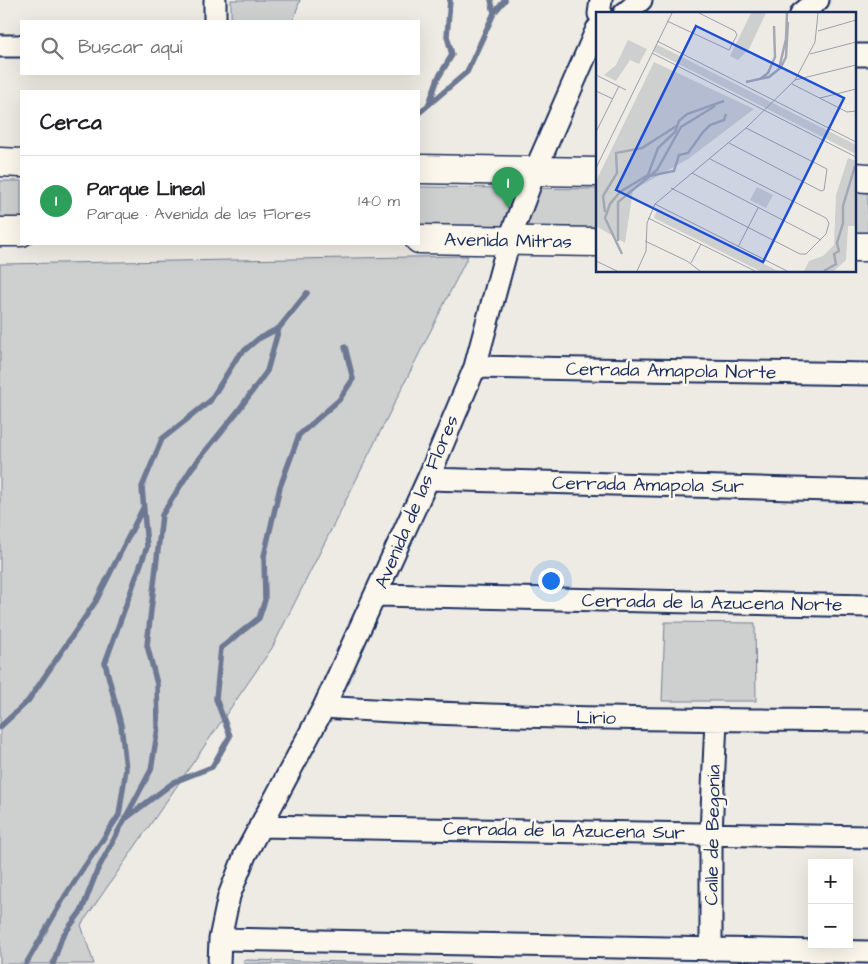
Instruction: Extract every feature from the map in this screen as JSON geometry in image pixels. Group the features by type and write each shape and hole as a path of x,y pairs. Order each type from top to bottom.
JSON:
{"street":[{"path":"215,20 216,0"},
{"path":"626,12 641,0"},
{"path":"803,12 818,0"},
{"name":"Avenida de las Flores","path":"219,964 220,939 229,896 245,856 324,707 377,595 428,480 475,368 509,241 535,171 592,51 596,33"},
{"path":"0,46 20,46"},
{"path":"0,162 20,163"},
{"path":"420,169 596,172"},
{"path":"0,232 20,232"},
{"name":"Avenida Mitras","path":"420,239 596,242"},
{"name":"Cerrada Amapola Norte","path":"475,368 868,374"},
{"name":"Cerrada Amapola Sur","path":"428,480 868,491"},
{"name":"Cerrada de la Azucena Norte","path":"377,595 868,606"},
{"name":"Lirio","path":"324,707 447,714 716,720 868,721"},
{"name":"Calle de Begonia","path":"711,950 711,834 716,720"},
{"name":"Cerrada de la Azucena Sur","path":"260,826 868,837"},
{"path":"220,939 868,952"}],"shaded area":[{"path":"231,0 300,0 293,20 231,20"},
{"path":"0,181 20,181 20,218 0,218"},
{"path":"420,187 596,189 596,229 420,226"},
{"path":"856,192 868,193 868,233 856,233"},
{"path":"468,256 272,648 81,925 94,964 0,964 0,264"},
{"path":"665,622 755,623 756,701 662,701"},
{"path":"244,960 473,964 244,964"}],"waterway":[{"path":"429,104 438,78 452,55 447,36 450,0"},
{"path":"420,112 467,72 494,13 491,0"},
{"path":"494,13 505,0"},
{"path":"26,964 65,896 119,815 126,769 121,725 105,663 147,547 142,487 162,439 210,401 238,356 258,339 279,328 307,293"},
{"path":"53,964 62,937 82,910 97,871 151,770 158,728 157,684 147,645 162,515 191,469 238,411 267,371 279,328"},
{"path":"125,819 174,782 212,767 230,736 216,699 221,648 259,618 265,600 264,556 280,487 299,435 339,400 353,379 345,347"},
{"path":"0,727 28,701 96,601 143,508"}],"place":[{"name":"Parque Lineal","path":"508,208"}]}
